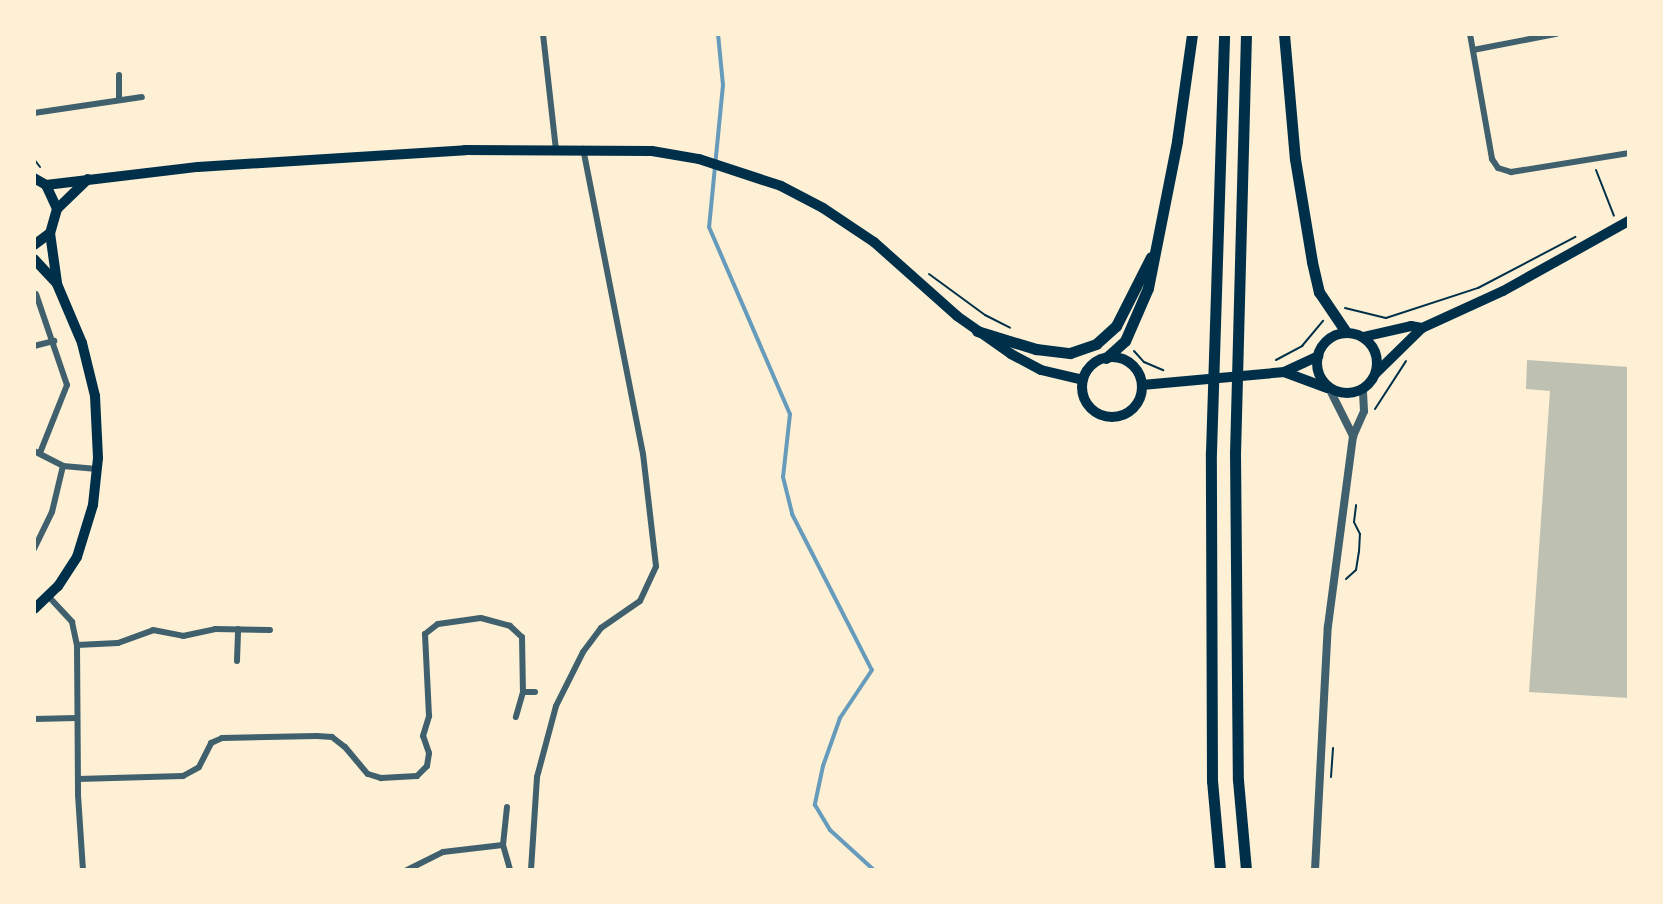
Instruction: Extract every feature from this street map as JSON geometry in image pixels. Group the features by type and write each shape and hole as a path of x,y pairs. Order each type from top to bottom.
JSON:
{"highway":[{"path":"1106,358 1125,341 1148,288 1159,241 1192,34"},
{"path":"1220,870 1212,781 1211,452 1224,34"},
{"path":"1246,34 1235,452 1238,780 1246,870"},
{"path":"1284,34 1295,159 1312,262 1319,292 1346,332"},
{"path":"977,331 1036,349 1059,352 1070,353 1096,344 1116,326 1159,241"}],"main road":[{"path":"46,185 89,177 465,150 652,151 699,159 732,167 809,201 874,242 977,331 1041,370 1083,380"},
{"path":"57,284 50,233 57,209 89,177"},
{"path":"34,178 46,185 57,209"},
{"path":"1284,372 1346,394 1363,390 1422,328 1503,291 1629,221"},
{"path":"34,245 50,233"},
{"path":"34,259 57,284 76,323 88,359 97,418 97,469 84,539 66,576 49,597 34,609"},
{"path":"1142,385 1284,372 1318,356 1328,339 1346,332 1363,337 1411,326 1422,328"},
{"path":"1363,337 1375,352 1376,373"},
{"path":"1318,356 1323,382 1329,388"},
{"path":"1116,357 1134,366 1142,385 1137,405 1129,412 1110,417 1091,409 1085,400 1083,380 1091,365 1116,357"}],"street":[{"path":"543,34 556,150"},
{"path":"1470,34 1492,159 1498,168 1511,172 1629,153"},
{"path":"1473,50 1556,34"},
{"path":"119,75 119,98"},
{"path":"34,113 142,97"},
{"path":"531,870 537,777 556,706 583,652 601,628 640,601 656,566 643,454 583,149"},
{"path":"36,294 67,385 37,452 63,466 97,469"},
{"path":"34,346 54,341"},
{"path":"1329,388 1353,436"},
{"path":"1315,870 1328,626 1353,436 1364,411 1363,390"},
{"path":"34,549 52,512 63,466"},
{"path":"49,597 72,622 77,645 78,779 83,870"},
{"path":"78,779 183,776 199,767 211,743 222,738 317,736 332,737 368,774 381,778 417,776 427,766 429,753 423,736 429,716 423,643 429,628 438,624 481,618 510,626 522,637 523,692 516,717"},
{"path":"77,645 118,643 153,630 183,636 215,629 270,630"},
{"path":"237,661 238,629"},
{"path":"523,692 535,692"},
{"path":"34,719 77,718"},
{"path":"507,807 503,845 510,870"},
{"path":"407,870 443,852 503,845"}],"path":[{"path":"34,159 46,171"},
{"path":"1593,161 1615,217 1604,223"},
{"path":"1339,310 1343,308 1364,316 1386,318 1478,288 1548,248 1581,234"},
{"path":"925,272 985,315 1022,332"},
{"path":"1273,361 1302,346 1324,320"},
{"path":"1131,346 1144,362 1168,372"},
{"path":"1371,417 1407,361"},
{"path":"1356,497 1354,522 1360,534 1356,570"},
{"path":"1333,772 1334,749"}],"building":[{"path":"1527,360 1629,367 1629,698 1529,692 1550,391 1526,389"}],"waterway":[{"path":"718,34 723,85 709,227 790,414 783,477 792,514 872,670 840,718 823,766 815,805 830,830 874,870"}]}
